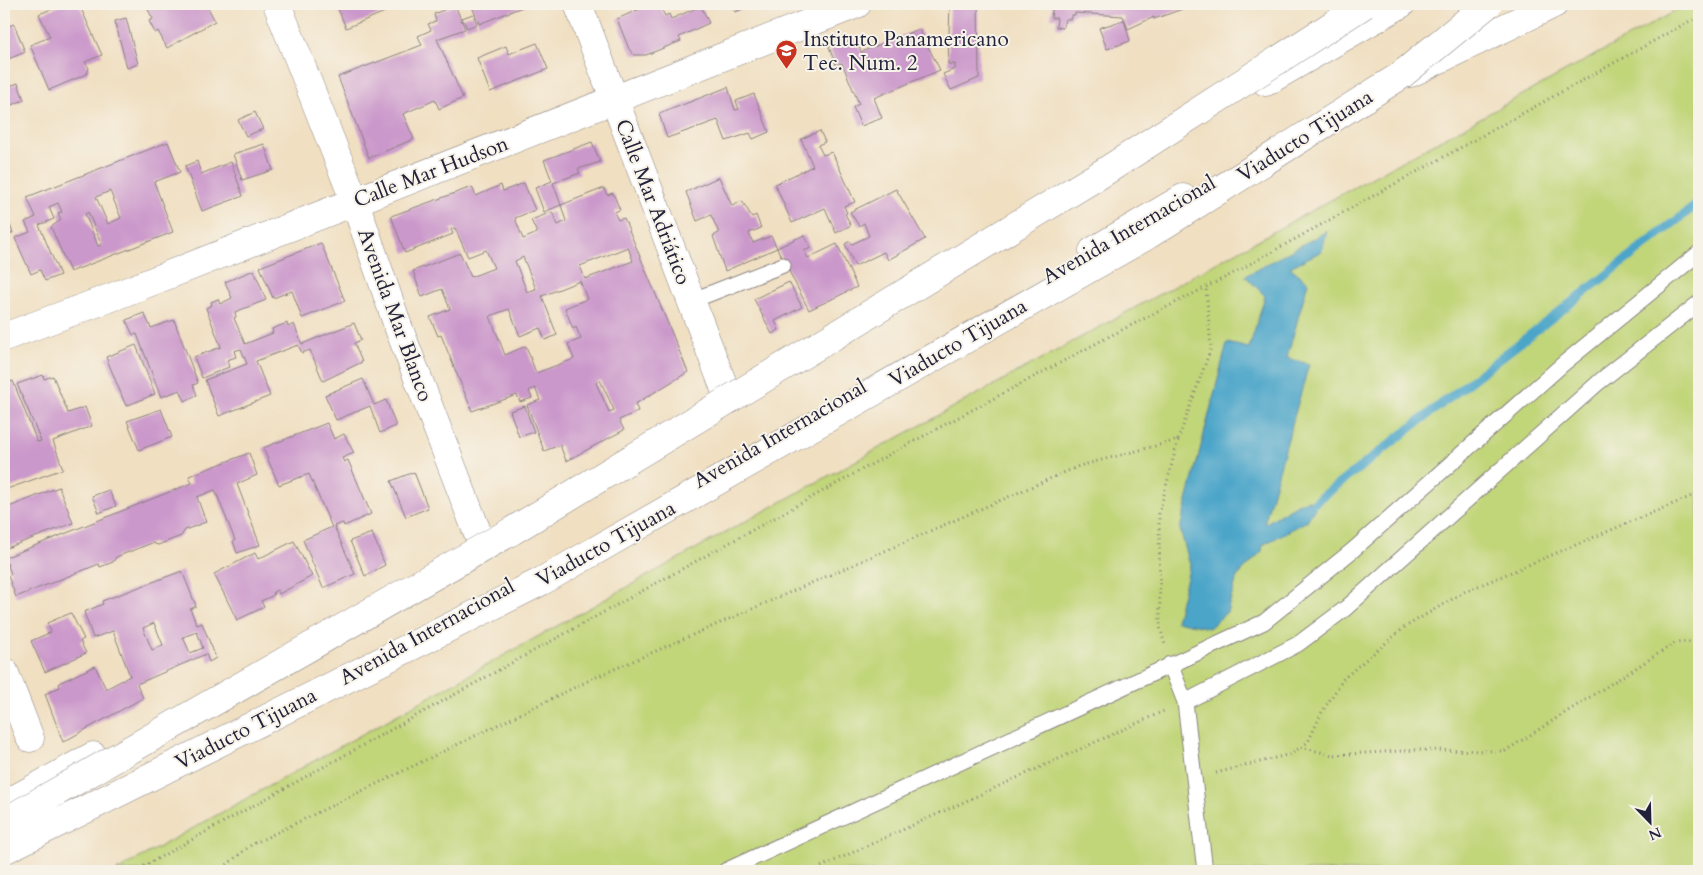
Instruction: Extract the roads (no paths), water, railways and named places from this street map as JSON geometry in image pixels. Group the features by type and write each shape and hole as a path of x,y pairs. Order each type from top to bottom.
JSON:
{"main road":[{"name":"Avenida Mar Blanco","path":"277,4 355,202 399,329 481,542"},
{"name":"Calle Mar Adriático","path":"578,4 729,400"},
{"name":"Calle Mar Hudson","path":"4,337 355,202 857,4"},
{"name":"Viaducto Tijuana","path":"4,850 550,576 1148,235 1400,76 1488,4"},
{"path":"1329,114 1512,4"},
{"name":"Avenida Internacional","path":"4,862 622,526 1329,114 1554,4"},
{"name":"Viaducto Tijuana","path":"4,822 521,526 1101,174 1386,7"},
{"path":"4,806 481,542 729,400 1386,7"},
{"path":"4,670 30,738"}],"lane":[{"path":"725,871 1264,622 1353,550 1571,358 1699,253"},
{"path":"691,301 783,265"},
{"path":"1185,702 1298,644 1346,608 1599,382 1699,304"},
{"path":"1170,664 1185,702 1196,778 1205,871"}],"water":[{"path":"1327,231 1322,251 1290,267 1308,282 1287,358 1309,364 1264,524 1301,502 1310,500 1315,508 1307,521 1263,545 1262,551 1237,577 1227,612 1209,628 1176,621 1190,565 1180,529 1227,343 1249,348 1265,296 1245,276"}],"waterway":[{"path":"1313,504 1699,203"}],"place":[{"name":"Instituto Panamericano Tec. Num. 2","path":"787,70"}]}
